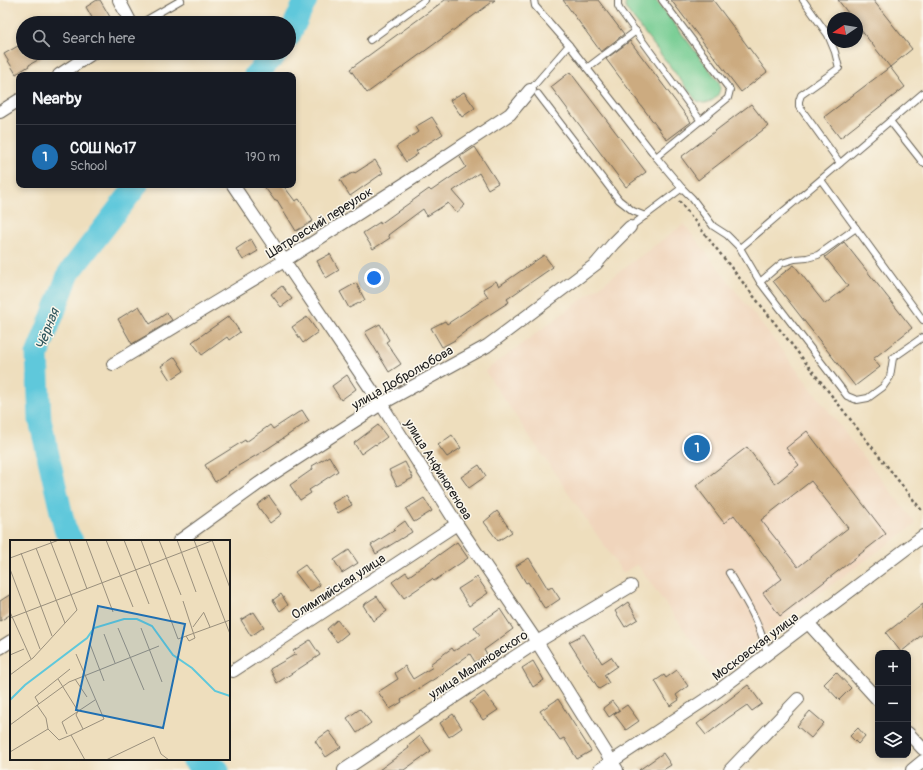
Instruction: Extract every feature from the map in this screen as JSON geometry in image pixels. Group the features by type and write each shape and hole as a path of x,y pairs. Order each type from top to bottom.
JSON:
{"street":[{"path":"119,0 127,16"},
{"path":"64,72 82,60"},
{"name":"Шатровский переулок","path":"113,364 284,261 412,179 510,114 534,92"},
{"path":"0,112 16,102"},
{"name":"улица Анфиногенова","path":"235,188 381,404 457,524 537,642 614,766"},
{"name":"улица Добролюбова","path":"180,540 265,479 381,404 487,346 596,264 630,227"},
{"name":"Олимпийская улица","path":"233,671 457,524"},
{"name":"Московская улица","path":"599,770 614,766 718,691 923,536"},
{"name":"улица Малиновского","path":"344,770 537,642 631,586"},
{"path":"808,623 875,697"},
{"path":"0,648 10,642"},
{"path":"730,770 798,699"},
{"path":"911,736 923,750"},
{"path":"912,770 923,760"}],"lane":[{"path":"153,16 181,0"},
{"path":"370,40 419,2 425,0"},
{"path":"534,0 535,6 569,45 656,157 692,198 713,226 727,235 740,248 760,282 847,396 857,400 868,398 883,387 890,377 893,358 923,337"},
{"path":"618,0 620,10 701,121"},
{"path":"656,157 728,98 730,90 662,0"},
{"path":"803,0 828,35 835,52 839,68 801,96 799,106 840,162"},
{"path":"587,68 636,31"},
{"path":"569,45 534,92 618,200 633,211 645,216"},
{"path":"740,248 923,93"},
{"path":"890,121 923,163"},
{"path":"821,180 923,320"},
{"path":"630,227 682,188"},
{"path":"760,282 782,263 796,258 807,258 818,255 856,228"},
{"path":"729,572 753,613 762,634 767,653"}],"path":[{"path":"673,194 923,512"}],"shaded area":[{"path":"684,224 916,524 713,670 637,564 623,573 485,371"}],"green space":[{"path":"626,0 656,0 719,82 719,92 714,100 705,103 696,100 626,9"}],"building":[{"path":"97,0 100,0 109,16 91,16 86,7"},
{"path":"445,0 495,0 367,93 350,69"},
{"path":"563,0 598,0 624,34 601,52"},
{"path":"671,0 713,0 767,72 741,92"},
{"path":"838,0 873,0 912,49 890,67 863,33 863,12 847,12"},
{"path":"630,41 691,122 667,140 606,59"},
{"path":"16,47 16,60 38,60 19,72 16,72 16,74 4,54"},
{"path":"890,67 905,87 840,138 824,117"},
{"path":"570,72 646,172 626,187 551,87"},
{"path":"464,92 475,108 462,117 450,100"},
{"path":"751,104 768,126 698,180 681,157"},
{"path":"432,117 443,134 416,151 418,154 406,162 396,147 418,132 415,127"},
{"path":"475,147 498,183 488,189 479,173 453,191 465,205 456,213 448,203 427,216 423,209 388,235 390,238 373,249 363,233 380,222 380,224 429,189 431,191 466,167 460,157"},
{"path":"375,160 383,173 350,196 340,180 354,172 355,173"},
{"path":"265,188 285,188 295,201 299,199 313,221 296,231 277,200 275,201"},
{"path":"251,239 258,251 243,260 236,249"},
{"path":"844,242 912,328 873,359 880,367 855,386 773,281 794,265 825,304 848,286 825,257"},
{"path":"330,254 339,270 326,278 317,261"},
{"path":"544,255 553,267 507,299 509,302 481,320 455,340 442,347 431,328 445,321 447,324 488,297 483,289 496,281 499,286"},
{"path":"356,283 365,300 349,308 340,292"},
{"path":"282,286 292,299 281,307 271,294"},
{"path":"139,306 150,324 167,313 172,320 132,344 118,319"},
{"path":"229,316 240,332 229,340 227,337 202,355 192,342"},
{"path":"307,317 318,332 303,343 292,327"},
{"path":"380,324 389,340 386,342 401,364 389,372 365,332"},
{"path":"175,357 184,371 170,380 161,366"},
{"path":"347,375 356,389 341,400 332,386"},
{"path":"302,410 309,421 267,449 228,472 229,473 215,482 205,465 245,440 246,442 270,425 273,429"},
{"path":"378,425 387,437 361,454 354,443"},
{"path":"807,431 886,534 780,616 763,593 782,579 734,515 724,523 696,486 747,447 775,484 799,465 786,448","holes":["811,481 848,528 798,567 761,520"]},
{"path":"452,435 461,448 447,457 438,445"},
{"path":"329,456 338,471 309,490 311,493 300,500 290,485 313,469 312,466"},
{"path":"405,462 413,478 397,486 389,470"},
{"path":"479,465 486,476 469,488 461,477"},
{"path":"346,495 352,505 338,513 332,503"},
{"path":"269,496 282,514 270,523 257,505"},
{"path":"424,498 432,511 414,522 406,509"},
{"path":"497,511 512,532 498,541 484,522"},
{"path":"405,521 412,532 376,554 371,545 395,530 394,529"},
{"path":"457,542 468,558 434,581 432,579 404,598 392,582 406,572 409,576"},
{"path":"349,550 358,563 342,573 334,560"},
{"path":"529,558 548,589 552,587 560,599 545,609 528,582 526,583 516,566"},
{"path":"305,565 320,585 310,592 295,572"},
{"path":"477,577 488,593 469,606 458,589"},
{"path":"281,594 288,605 280,611 273,600"},
{"path":"10,595 10,615 0,621 0,601"},
{"path":"377,596 387,611 373,621 363,605"},
{"path":"628,602 638,619 625,627 615,611"},
{"path":"923,604 923,634 903,650 899,650 886,633"},
{"path":"500,609 513,629 484,650 487,655 475,662 470,654 390,709 378,692 398,679 395,673 405,666 413,679 433,667 430,664 452,648 454,651 480,635 474,627"},
{"path":"254,612 264,627 251,636 241,620"},
{"path":"337,620 348,633 337,642 327,629"},
{"path":"584,634 602,663 611,657 617,666 604,675 609,683 599,689 569,642"},
{"path":"310,640 320,655 277,683 270,669 296,654 293,651"},
{"path":"533,661 544,680 533,687 522,668"},
{"path":"677,670 688,686 676,695 679,700 670,706 655,681 664,675 666,678"},
{"path":"836,672 851,688 839,700 824,684"},
{"path":"748,685 762,704 752,711 747,705 706,735 697,724"},
{"path":"484,692 498,710 483,720 470,702"},
{"path":"558,699 591,751 577,759 564,738 560,740 540,711"},
{"path":"612,701 619,710 609,717 603,708"},
{"path":"627,705 639,721 626,730 614,714"},
{"path":"360,709 371,723 357,733 347,718"},
{"path":"810,711 824,723 811,738 797,726"},
{"path":"453,714 462,728 449,737 440,723"},
{"path":"858,728 865,736 858,744 850,736"},
{"path":"329,731 341,747 326,757 315,741"},
{"path":"420,736 431,751 404,770 379,770 409,748 408,746"},
{"path":"663,753 671,765 663,770 639,770"}],"waterway":[{"name":"Чёрная","path":"296,21 306,0"},
{"name":"Чёрная","path":"258,72 270,60"},
{"name":"Чёрная","path":"71,540 65,529 40,420 37,355 69,273 135,188"},
{"name":"Чёрная","path":"194,760 197,763 218,770"}],"place":[{"name":"СОШ №17","path":"697,448"}]}
